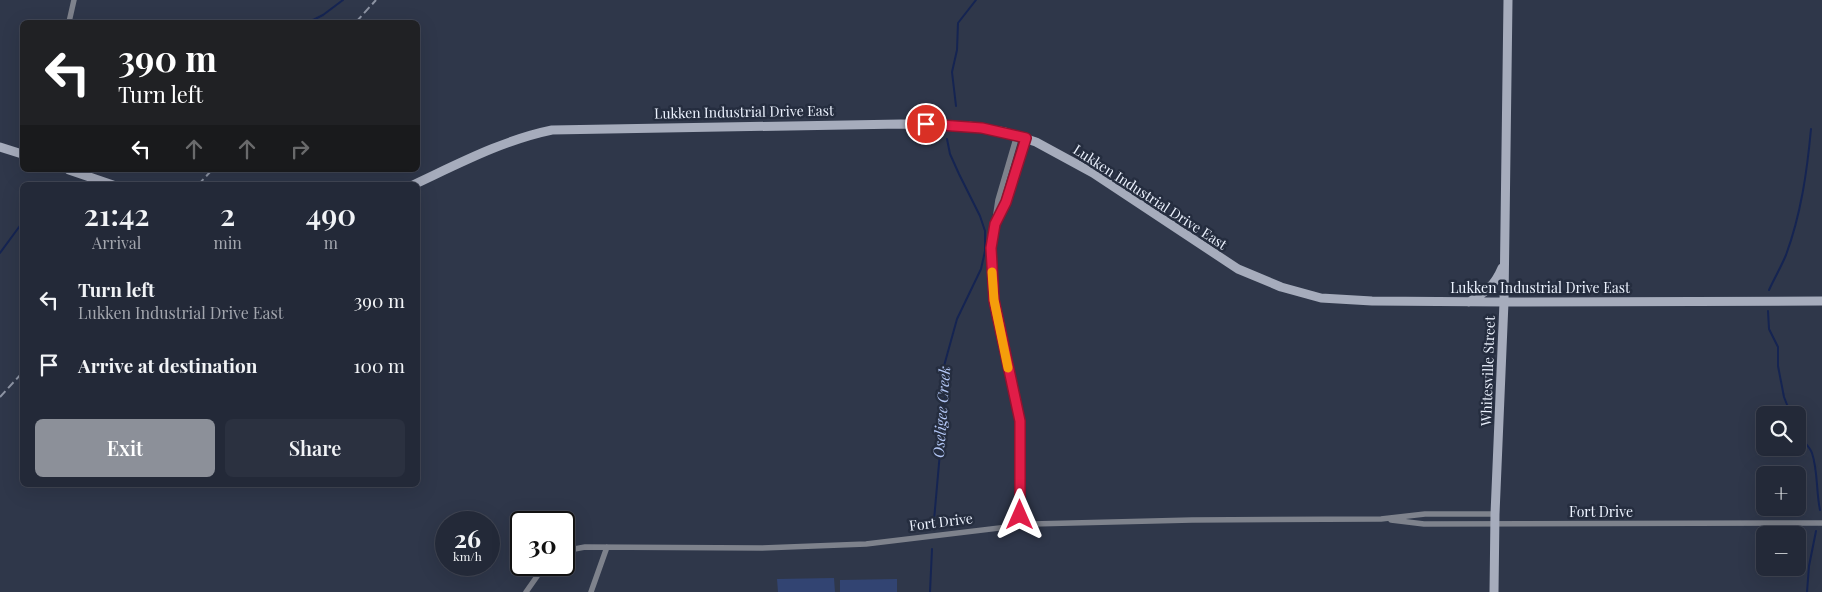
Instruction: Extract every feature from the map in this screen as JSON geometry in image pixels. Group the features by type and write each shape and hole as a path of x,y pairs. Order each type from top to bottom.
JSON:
{"main road":[{"name":"Whitesville Street","path":"1494,592 1495,514 1504,302 1508,0"},
{"name":"Lukken Industrial Drive East","path":"420,182 511,141 552,130 901,124 982,128 1021,136 1036,142 1092,173 1226,262 1270,284 1321,298 1372,301 1468,302 1822,300"},
{"path":"0,147 20,153"},
{"path":"75,172 104,182"},
{"path":"1468,302 1485,292 1495,283 1504,263"}],"street":[{"path":"69,20 74,0"},
{"path":"1020,525 1020,421 994,300 991,248 995,224 1006,202 1021,136"},
{"name":"Fort Drive","path":"575,549 607,546 762,548 866,544 1020,525 1192,520 1381,518 1425,514 1495,514"},
{"name":"Fort Drive","path":"1381,518 1424,524 1822,523"},
{"path":"591,592 607,546"},
{"path":"526,592 537,576"}],"shaded area":[{"path":"834,578 835,592 778,592 777,579"},
{"path":"897,579 897,592 840,592 840,580"}],"waterway":[{"path":"313,20 343,0"},
{"name":"Oseligee Creek","path":"956,106 952,72 957,50 958,23 976,0"},
{"path":"1769,290 1786,255 1796,224 1805,177 1811,129"},
{"name":"Oseligee Creek","path":"934,520 945,396 944,366 957,319 981,269 985,251 985,231 980,216 950,154 947,139"},
{"path":"0,253 20,226"},
{"path":"1768,311 1769,329 1778,347 1778,366 1788,406"},
{"path":"1806,443 1812,453 1815,467 1820,510"},
{"path":"1807,592 1809,566 1816,531"},
{"name":"Oseligee Creek","path":"930,592 932,549"}],"railway":[{"path":"358,20 376,0"},
{"path":"201,182 210,172"},
{"path":"0,397 20,375"}],"slow traffic":[{"path":"992,272 994,300 1008,368"}],"route":[{"path":"926,124 970,126 1026,138 1006,202 995,224 991,248 994,300 1020,421 1020,515"}]}
